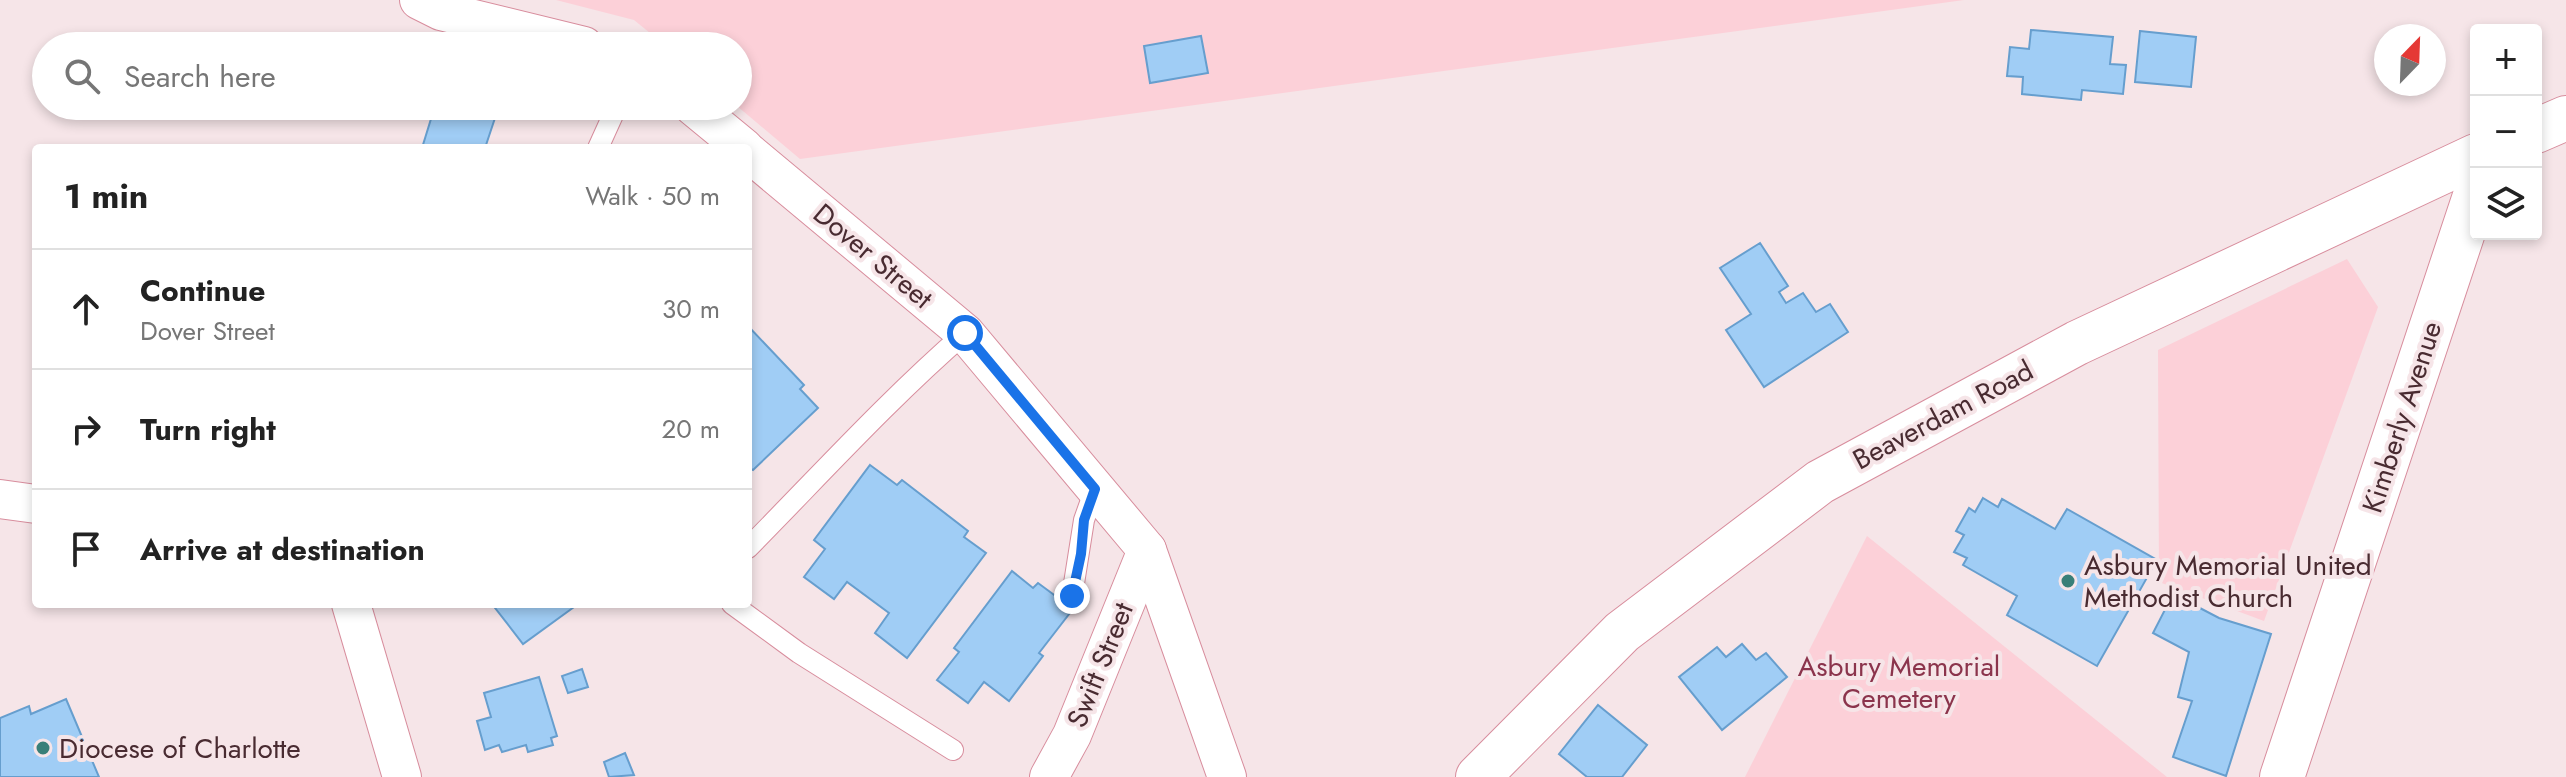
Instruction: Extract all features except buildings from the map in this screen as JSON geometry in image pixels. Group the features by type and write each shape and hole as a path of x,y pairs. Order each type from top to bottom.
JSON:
{"street":[{"path":"419,0 441,11 527,32"},
{"path":"2542,128 2566,118"},
{"name":"Dover Street","path":"710,120 739,144"},
{"name":"Dover Street","path":"752,155 965,333 1147,550 1227,777"},
{"name":"Beaverdam Road","path":"1478,777 1622,632 1820,482 2077,343 2470,159"},
{"name":"Kimberly Avenue","path":"2282,777 2470,211"},
{"path":"0,499 32,503"},
{"name":"Swift Street","path":"1049,777 1072,735 1147,550"},
{"path":"352,608 402,777"}],"lane":[{"path":"600,144 611,120"},
{"path":"752,544 914,377 965,333"},
{"path":"1072,596 1084,520 1095,489"},
{"path":"737,608 799,653 953,750"}],"green space":[{"path":"556,0 1964,0 800,159 752,119 752,32 649,32 634,20"},
{"path":"2347,259 2378,307 2264,621 2159,582 2158,350"},
{"name":"Asbury Memorial Cemetery","path":"1867,536 2167,777 1745,777"}],"place":[{"name":"Asbury Memorial United Methodist Church","path":"2068,581"},
{"name":"Diocese of Charlotte","path":"43,748"}],"route":[{"path":"965,333 1095,489 1084,520 1072,596"}]}
